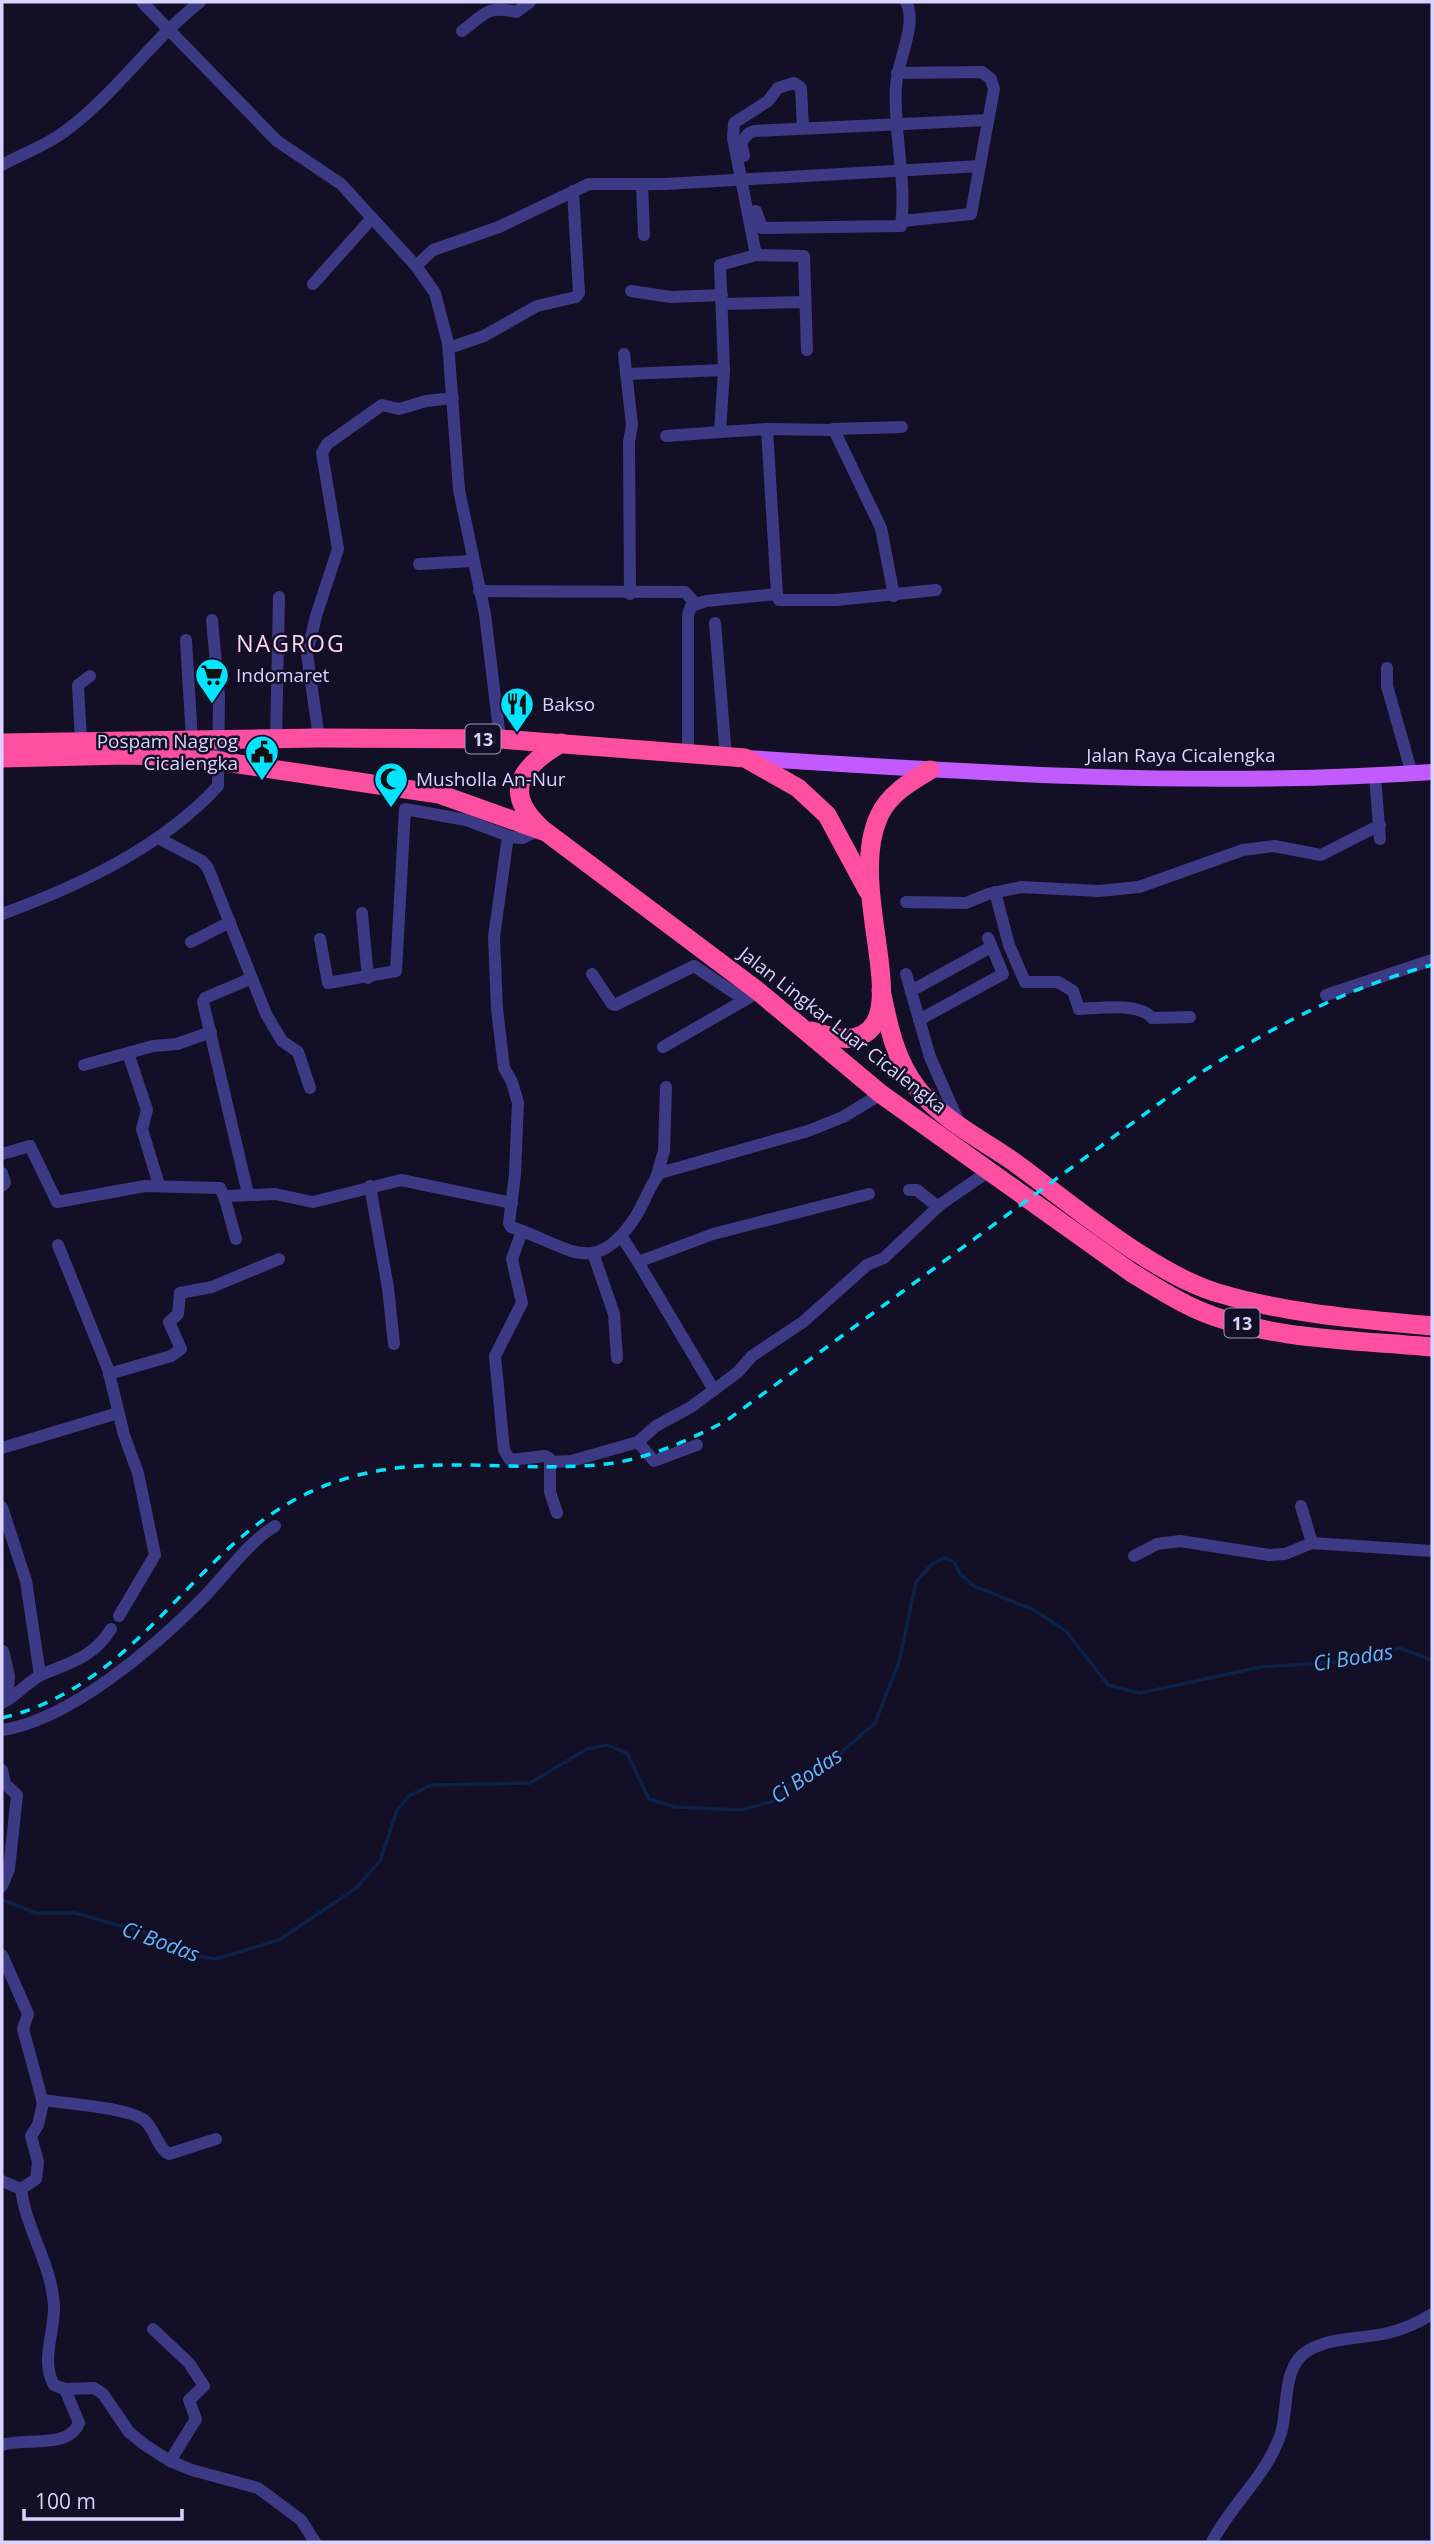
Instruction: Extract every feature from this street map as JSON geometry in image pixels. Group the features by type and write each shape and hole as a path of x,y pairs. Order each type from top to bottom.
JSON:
{"highway":[{"name":"13","path":"2,743 319,738 500,739 736,758 798,788 827,815 868,891 881,990"},
{"path":"542,831 522,804 520,784 525,769 561,743"},
{"name":"13","path":"2,758 172,755 219,762"},
{"name":"Jalan Lingkar Luar Cicalengka","path":"219,762 439,794 542,831 752,996 804,1029 881,1094 1075,1232 1169,1294 1199,1310 1233,1322 1308,1335 1432,1347"},
{"path":"868,891 868,855 880,813 888,800 930,770"},
{"path":"804,1029 838,1040 852,1039 876,1021 881,990"},
{"name":"Jalan Lingkar Luar Cicalengka","path":"881,990 890,1034 907,1073 926,1098 960,1126 1171,1273 1215,1292 1281,1310 1432,1326"}],"main road":[{"name":"Jalan Raya Cicalengka","path":"736,758 930,770 1097,776 1376,776 1432,772"}],"street":[{"path":"142,2 277,141 341,184 416,266 435,293 449,348 459,491 486,625 500,739"},
{"path":"2,165 64,132 117,84 168,29 200,2"},
{"path":"462,30 491,9 516,12 530,2"},
{"path":"803,128 801,88 794,83 778,88 765,103 734,123 733,138 758,224 762,228 900,226 903,169 897,73 909,20 906,2"},
{"path":"897,73 988,75 994,89 971,214 902,221"},
{"path":"756,256 741,142 754,131 898,122 988,120"},
{"path":"416,266 433,250 499,227 573,191 600,182 642,184 980,166"},
{"path":"642,184 644,235"},
{"path":"449,348 484,335 537,306 576,298 579,293 573,191"},
{"path":"313,284 372,218"},
{"path":"720,432 724,370 720,265 756,256 803,256 807,350"},
{"path":"631,290 671,297 804,302"},
{"path":"624,354 632,425 629,442 630,594"},
{"path":"626,374 724,370"},
{"path":"319,738 307,654 316,615 338,549 321,453 327,444 382,405 387,404 399,409 426,401 453,398"},
{"path":"666,436 766,429 902,427"},
{"path":"766,429 779,600 894,596 936,590"},
{"path":"833,429 881,528 894,596"},
{"path":"419,564 472,561"},
{"path":"479,591 630,594 685,592 694,603"},
{"path":"694,603 777,594"},
{"path":"276,740 279,597"},
{"path":"688,754 688,615 694,603"},
{"path":"2,914 56,894 158,838 188,816 218,786 220,740 212,621"},
{"path":"715,623 736,758"},
{"path":"186,640 192,740"},
{"path":"1387,668 1387,686 1412,774"},
{"path":"81,741 78,685 90,676"},
{"path":"1376,776 1380,839"},
{"path":"320,939 328,983 391,974 397,967 404,809 466,820 508,836 522,838 542,831"},
{"path":"906,902 966,903 995,892 1021,887 1104,891 1139,887 1243,850 1271,846 1321,855 1380,825"},
{"path":"508,836 494,937 497,1009 504,1068 518,1103 509,1225 575,1254 593,1253 610,1247 622,1237 646,1200 664,1151 666,1087"},
{"path":"158,838 202,861 208,868 274,1029 286,1045 298,1052 310,1088"},
{"path":"995,892 1009,945 1025,982 1058,982 1073,992 1079,1009 1118,1008 1146,1012 1153,1018 1190,1017"},
{"path":"362,913 369,978"},
{"path":"191,942 230,922"},
{"path":"911,991 990,943 1003,975 919,1020"},
{"path":"1326,995 1432,960"},
{"path":"592,974 615,1005 694,966 752,996"},
{"path":"906,974 930,1057 960,1126"},
{"path":"248,1194 203,1001 252,978"},
{"path":"663,1047 752,996"},
{"path":"84,1065 153,1046 177,1044 211,1032"},
{"path":"128,1053 147,1110 142,1129 159,1185"},
{"path":"656,1178 666,1171 808,1131 843,1117 881,1094"},
{"path":"2,1154 30,1146 57,1202 159,1185 220,1188 236,1239"},
{"path":"2,1173 5,1181 2,1186"},
{"path":"522,1231 512,1259 522,1303 495,1356 504,1450 510,1460 545,1457 551,1462 571,1461 638,1442 656,1426 676,1417 715,1390 752,1356 803,1322 867,1265 884,1258 937,1207 995,1175"},
{"path":"225,1199 248,1194 275,1194 313,1202 401,1180 512,1203"},
{"path":"370,1186 388,1288 394,1344"},
{"path":"909,1190 917,1190 937,1207"},
{"path":"639,1262 713,1234 869,1194"},
{"path":"622,1237 715,1390"},
{"path":"58,1245 110,1374 118,1413 138,1473 155,1555 119,1616"},
{"path":"593,1253 614,1314 617,1358"},
{"path":"110,1374 170,1356 181,1349 169,1322 178,1314 180,1293 212,1287 279,1259"},
{"path":"2,1448 118,1413"},
{"path":"638,1442 654,1461 697,1446"},
{"path":"551,1462 550,1492 557,1513"},
{"path":"1301,1506 1312,1543"},
{"path":"2,1507 26,1581 40,1675"},
{"path":"2,1731 46,1714 114,1677 167,1633 249,1547 275,1526"},
{"path":"1134,1556 1169,1541 1277,1555 1312,1543 1432,1551"},
{"path":"4,1702 40,1675 58,1671 83,1658 100,1645 111,1629"},
{"path":"3,1651 9,1676 4,1702"},
{"path":"2,1770 5,1784 17,1795 9,1869 2,1886"},
{"path":"2,1955 28,2014 23,2029 42,2100 41,2116 31,2136 37,2175 32,2183 21,2189"},
{"path":"42,2100 139,2117 157,2136 164,2152 169,2154 216,2139"},
{"path":"2,2181 21,2189"},
{"path":"21,2189 23,2203 43,2252 54,2302 54,2328 46,2362 54,2385 65,2389 94,2388 103,2394 129,2432 170,2461 258,2488 301,2520 315,2542"},
{"path":"1212,2542 1233,2507 1250,2490 1271,2458 1281,2432 1292,2371 1298,2358 1311,2348 1388,2333 1432,2314"},
{"path":"153,2329 189,2363 204,2386 189,2400 196,2419 170,2461"},
{"path":"2,2445 63,2437 74,2431 79,2423 65,2389"}],"waterway":[{"name":"Ci Bodas","path":"2,1900 36,1913 75,1913 171,1940 197,1956 216,1959 279,1940 356,1888 380,1861 397,1810 409,1796 431,1785 530,1783 587,1749 607,1745 627,1753 649,1799 675,1807 741,1810 774,1801 804,1772 834,1759 875,1723 899,1662 916,1582 932,1564 944,1558 954,1562 960,1574 974,1586 1034,1610 1066,1631 1108,1685 1140,1693 1261,1667 1350,1661 1399,1648 1432,1660"}],"railway":[{"path":"2,1718 52,1700 95,1675 133,1644 237,1541 275,1511 319,1488 354,1476 423,1466 561,1467 614,1463 664,1449 726,1421 1202,1072 1313,1009 1371,984 1432,965"}],"place":[{"name":"Indomaret","path":"212,705"},
{"name":"Bakso","path":"517,734"},
{"name":"Pospam Nagrog Cicalengka","path":"262,782"},
{"name":"Musholla An-Nur","path":"391,809"}],"district":[{"name":"NAGROG","path":"291,643"}]}
